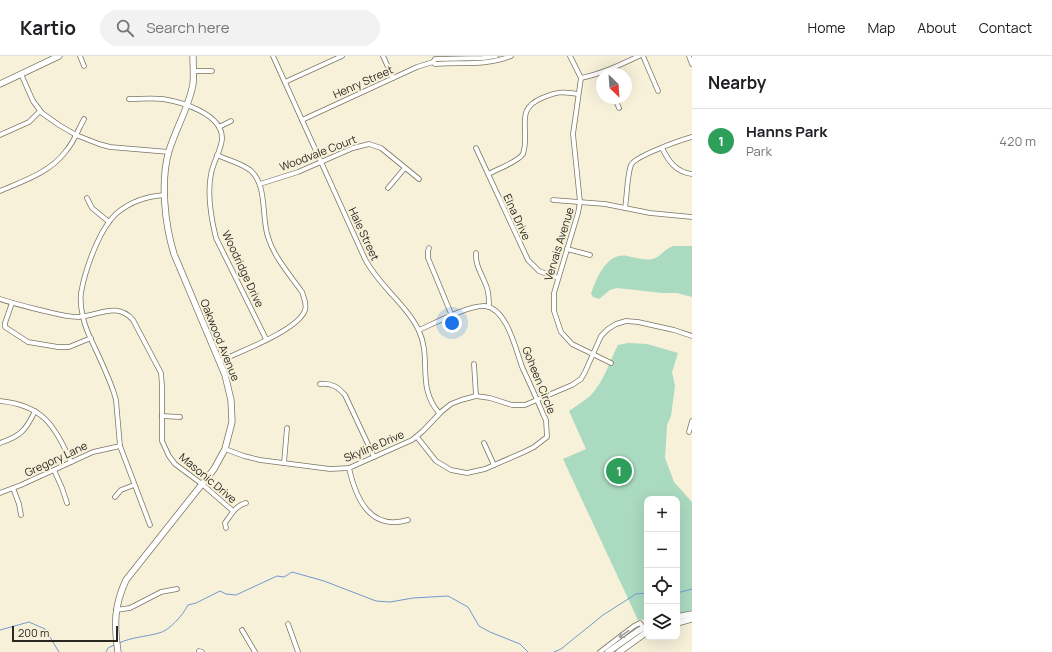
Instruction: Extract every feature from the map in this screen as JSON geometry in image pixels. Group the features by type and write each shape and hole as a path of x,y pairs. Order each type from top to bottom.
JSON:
{"main road":[{"path":"0,84 59,56"},
{"name":"Oakwood Avenue","path":"118,652 115,632 116,610 120,593 133,570 214,469 225,449 229,436 232,411 228,386 220,361 174,254 170,242 166,216 164,182 169,152 193,84 193,56"},
{"path":"680,616 692,614"},
{"path":"680,622 692,619"},
{"path":"608,652 644,631"},
{"path":"619,652 644,632"}],"street":[{"path":"80,56 84,66"},
{"name":"Hale Street","path":"273,56 371,270 411,318 419,330 424,354 428,395 432,406 439,413"},
{"path":"285,82 342,56"},
{"path":"383,56 393,78"},
{"path":"433,62 434,56"},
{"name":"Henry Street","path":"302,120 417,67 433,62 435,59 483,58 496,56"},
{"name":"Henry Street","path":"433,62 435,64 483,63 511,56"},
{"path":"570,56 580,78 596,75"},
{"path":"614,68 639,56"},
{"path":"643,56 658,91"},
{"path":"689,56 692,64"},
{"path":"193,71 212,72"},
{"path":"21,74 33,101 40,111 50,120 76,135 99,144 169,152"},
{"name":"Vervais Avenue","path":"580,78 573,134 580,202 558,278 553,302 558,326 561,332 572,344 611,363"},
{"path":"488,174 519,159 523,153 525,145 525,117 528,106 536,100 556,92 578,94"},
{"path":"129,99 164,99 211,116 219,127 231,121"},
{"path":"617,104 619,108"},
{"path":"0,135 29,122 40,111"},
{"path":"0,191 53,165 66,152 84,119"},
{"name":"Woodridge Drive","path":"219,127 222,139 211,173 210,188 216,238 266,339"},
{"path":"625,208 632,164 635,160 662,148 692,138"},
{"name":"Woodvale Court","path":"260,184 298,172 353,148 369,144 381,148 404,169 418,179"},
{"name":"Elna Drive","path":"476,148 528,260 539,271 558,278"},
{"path":"662,148 668,160 674,167 684,173 692,174"},
{"path":"217,155 244,166 251,171 260,184 268,238 274,251 302,292 305,300 305,310 301,318 296,323 220,361"},
{"path":"388,188 404,169"},
{"path":"150,525 120,446 116,400 110,380 90,338 82,316 81,293 84,280 98,242 109,222 117,213 135,202 155,196 165,195"},
{"path":"87,198 92,208 109,222"},
{"path":"553,200 605,204 650,213 692,217"},
{"path":"429,248 428,258 452,316"},
{"path":"567,249 590,254"},
{"path":"419,330 468,309 479,306 489,307 487,286 475,259 476,253"},
{"name":"Masonic Drive","path":"0,299 56,314 82,316 118,310 128,313 161,373 162,441 168,456 175,464 202,484 234,512"},
{"path":"12,303 5,327 24,340 33,343 70,347 90,338"},
{"name":"Goheen Circle","path":"417,437 436,461 451,470 467,473 475,472 494,465 534,447 547,437 546,420 522,368 516,346 500,315 489,307"},
{"name":"Skyline Drive","path":"225,449 249,458 330,469 349,468 417,437 439,413 456,402 476,396 490,398 517,406 525,405 538,401 577,382 585,372 604,332 612,326 622,322 638,322 674,330 692,336"},
{"path":"474,364 476,396"},
{"path":"320,384 338,387 345,395 374,457"},
{"path":"0,401 21,405 35,411 45,418 50,423 61,441 71,462"},
{"path":"0,443 10,440 20,434 25,429 35,411"},
{"path":"162,416 180,417"},
{"path":"689,432 692,421"},
{"path":"284,463 287,428"},
{"path":"484,444 494,465"},
{"name":"Gregory Lane","path":"0,493 100,450 120,446"},
{"path":"349,468 352,483 357,494 370,514 388,522 408,520"},
{"path":"54,470 62,488 66,503"},
{"path":"115,496 121,490 134,484"},
{"path":"13,488 19,504 21,515"},
{"path":"226,528 225,523 241,504 246,503"},
{"path":"116,610 130,608 161,592 177,589"},
{"path":"600,652 634,626 640,623 644,628"},
{"path":"288,624 298,652"},
{"path":"242,630 255,652"}],"green space":[{"path":"673,246 692,246 692,297 677,293 662,293 617,288 610,290 599,299 593,297 591,294 599,274 608,262 614,258 627,256 652,259"},
{"path":"628,343 647,344 678,353 672,372 675,386 671,416 667,425 665,458 674,482 692,502 692,610 680,613 680,496 644,496 644,619 638,620 563,459 586,449 569,411 588,398 599,385 618,345"}],"waterway":[{"path":"119,643 129,639 163,632 175,622 188,605 196,603 220,591 226,594 236,595 277,576 284,577 292,572 324,581 376,601 390,602 413,598 448,596 468,607 479,626 520,644 528,652"},
{"path":"680,592 692,589"},
{"path":"554,652 561,649 603,615 636,594 644,593"},
{"path":"0,630 29,622 45,629 59,652"},
{"path":"106,652 108,648 114,645"}],"place":[{"name":"Hanns Park","path":"619,471"}]}
